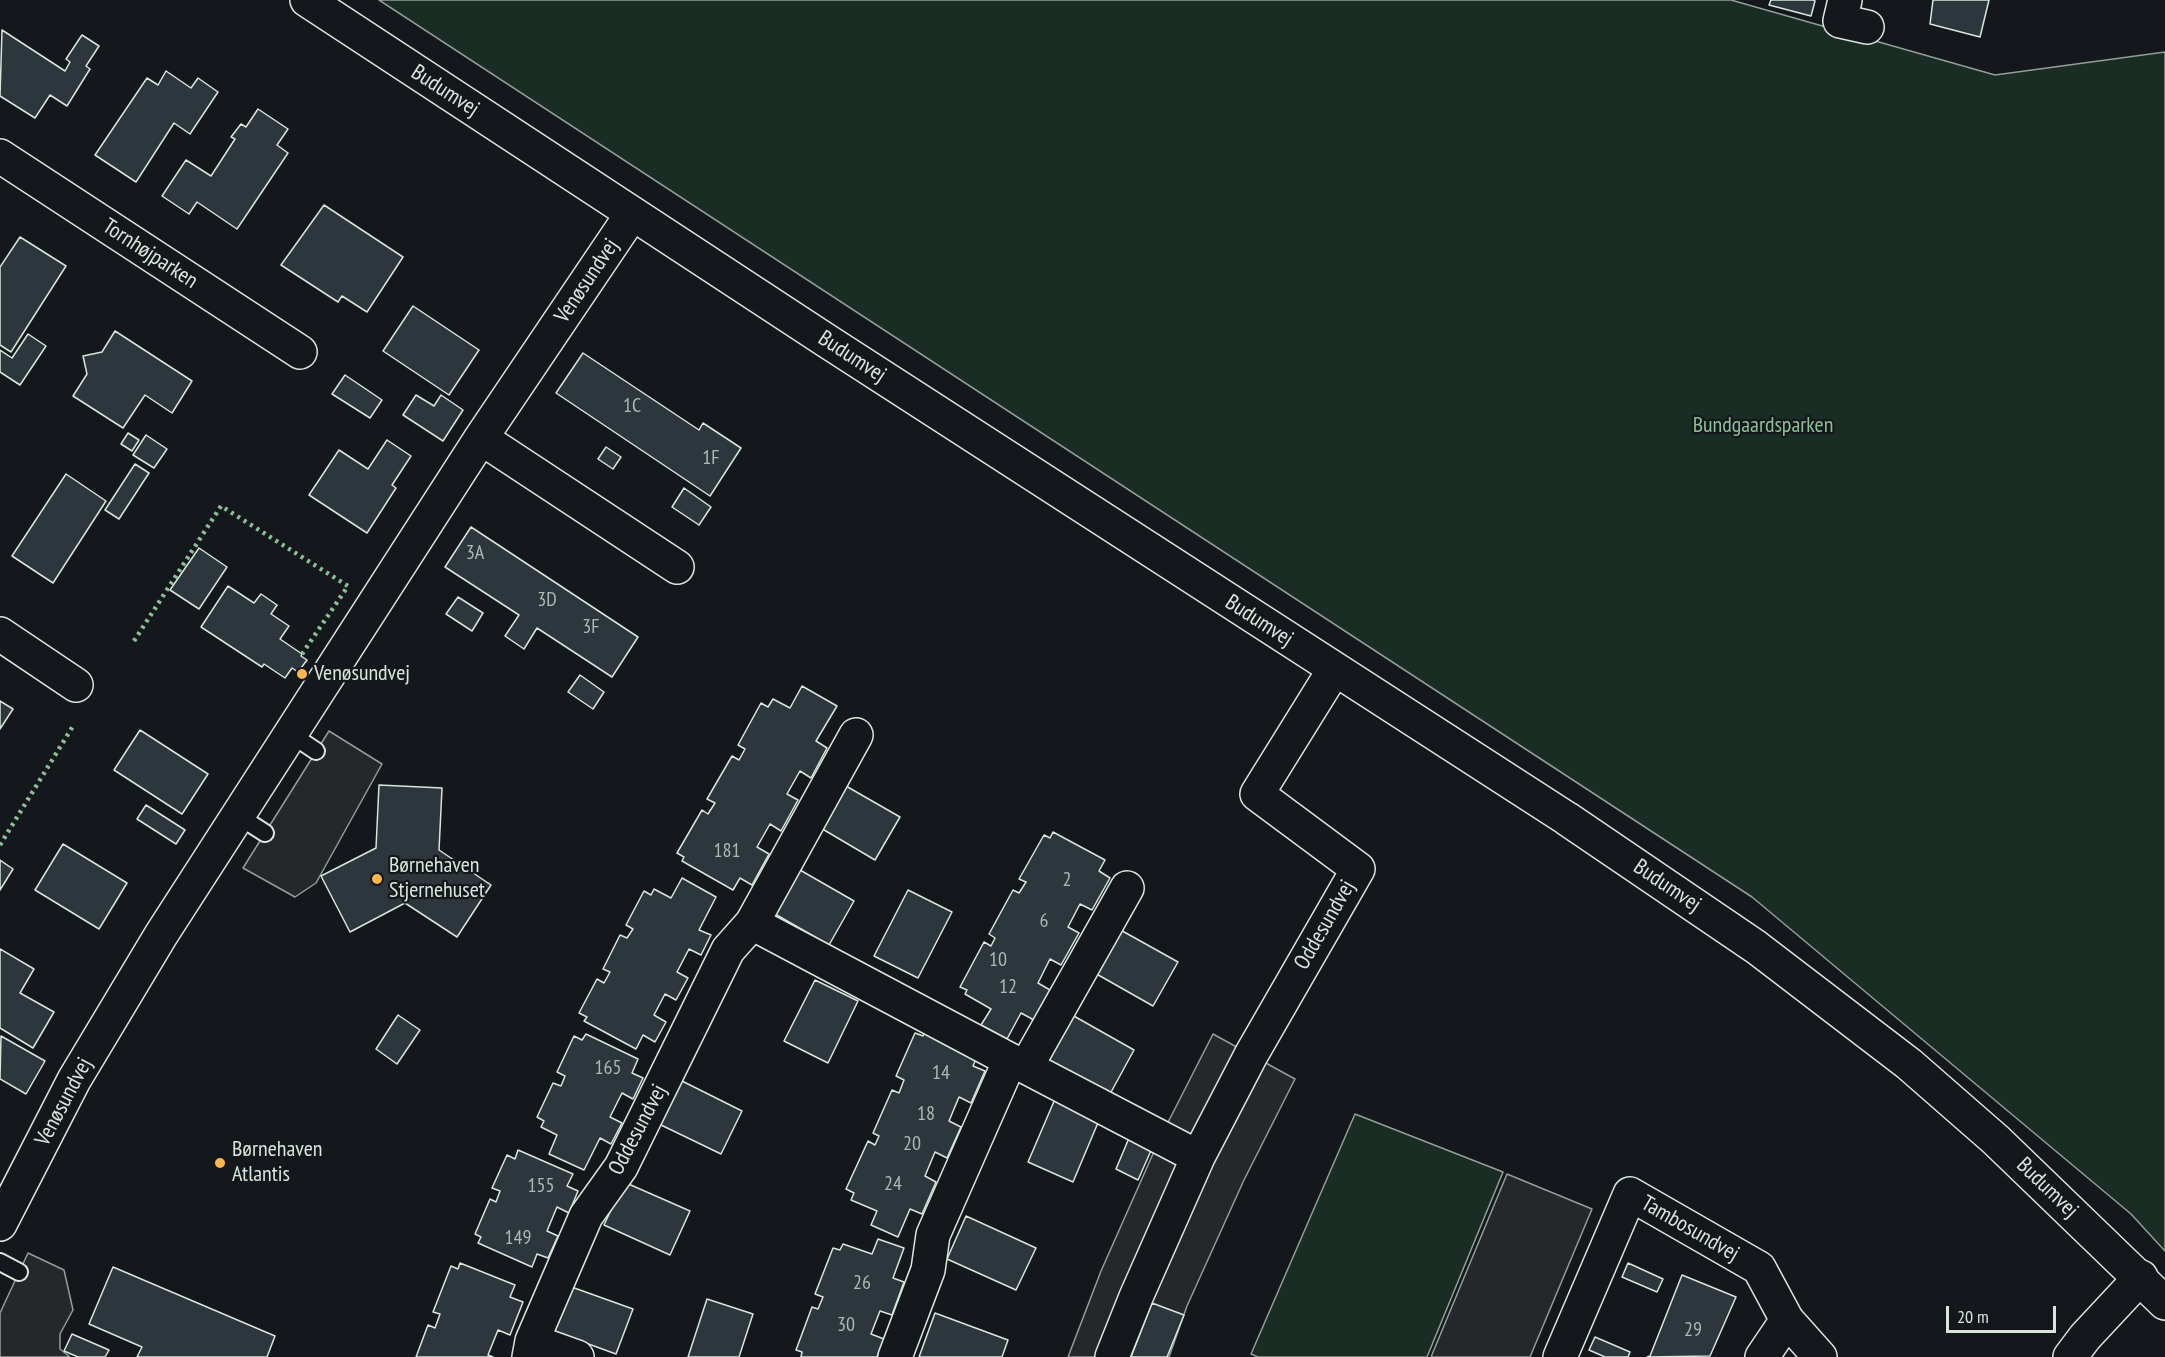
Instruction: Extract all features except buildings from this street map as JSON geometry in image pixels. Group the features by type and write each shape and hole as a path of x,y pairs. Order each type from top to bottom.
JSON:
{"street":[{"name":"Budumvej","path":"307,0 632,214 1566,818 1756,947 1918,1072 1996,1140 2141,1277 2165,1303"},
{"path":"1845,0 1840,21 1868,27"},
{"name":"Tornhøjparken","path":"0,156 300,352"},
{"name":"Venøsundvej","path":"0,1224 74,1080 161,935 481,438 632,214"},
{"path":"481,438 677,567"},
{"path":"0,634 76,685"},
{"name":"Oddesundvej","path":"1112,1357 1198,1157 1257,1045 1358,869 1257,794 1334,670"},
{"name":"Oddesundvej","path":"577,1357 530,1349 586,1216 621,1167 728,950 752,923 856,735"},
{"path":"896,1357 928,1270 933,1236 1018,1064 1127,888"},
{"path":"752,923 1198,1157"},
{"name":"Tambosundvej","path":"1560,1357 1630,1194 1759,1268 1787,1320 1820,1357"},
{"path":"2070,1357 2085,1336 2141,1277"},
{"path":"1762,1357 1787,1320"}],"lane":[{"path":"289,733 316,751"},
{"path":"237,816 265,833"},
{"path":"0,1262 19,1272"}],"green space":[{"name":"Bundgaardsparken","path":"379,0 1731,0 1995,75 2165,52 2165,1251 2131,1214 1752,897"},
{"path":"1355,1114 1503,1172 1427,1357 1258,1357 1251,1354"}],"shaded area":[{"path":"329,731 382,764 316,883 295,897 243,868"},
{"path":"1213,1034 1295,1079 1244,1180 1187,1306 1169,1357 1068,1357 1101,1271 1160,1138"},
{"path":"1507,1174 1592,1209 1530,1357 1431,1357"},
{"path":"28,1253 64,1270 73,1310 60,1334 60,1349 70,1357 0,1357 0,1313"}],"hedge":[{"path":"134,641 221,506 348,586 302,654"},
{"path":"0,845 73,726"}],"place":[{"name":"Venøsundvej","path":"302,674"},
{"name":"Børnehaven Stjernehuset","path":"377,879"},
{"name":"Børnehaven Atlantis","path":"220,1163"}]}
